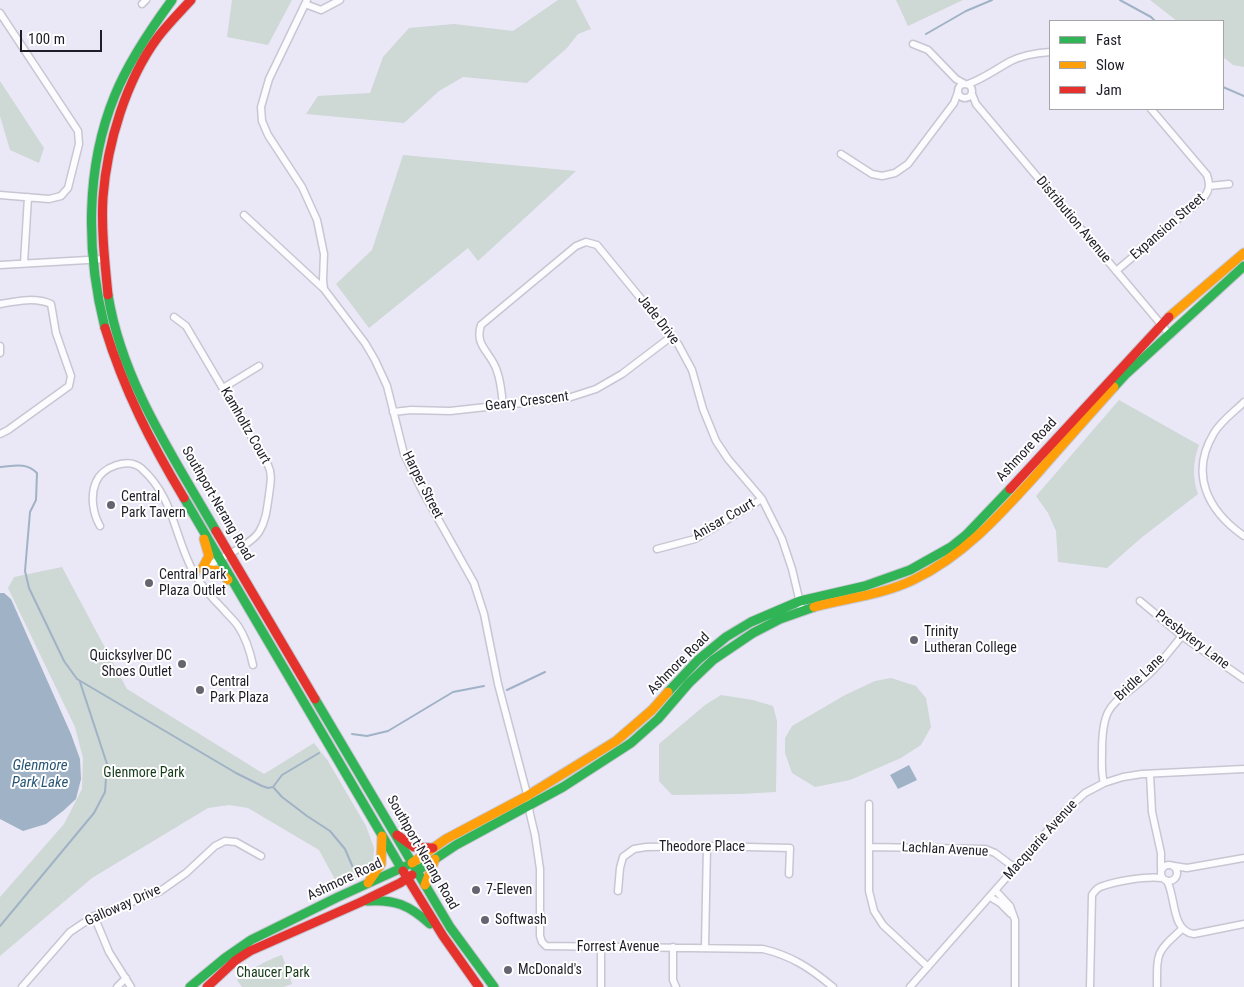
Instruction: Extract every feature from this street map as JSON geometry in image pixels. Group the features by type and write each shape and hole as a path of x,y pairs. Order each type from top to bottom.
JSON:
{"main road":[{"name":"Southport-Nerang Road","path":"172,0 149,31 125,73 101,139 94,187 92,224 94,261 102,314 118,369 127,393 146,431 407,879 460,964 479,987"},
{"name":"Southport-Nerang Road","path":"192,0 166,28 138,70 117,123 111,145 104,181 105,259 108,297 121,351 136,390 162,439 450,927 494,987"},
{"name":"Ashmore Road","path":"190,987 225,958 251,940 412,863 476,822 527,796 608,746 634,727 698,660 726,637 767,614 800,601 865,586 894,577 925,563 950,547 966,535 988,513 1161,324 1244,253"},
{"name":"Ashmore Road","path":"207,987 236,960 250,951 361,902 407,879 456,845 563,787 630,743 658,719 689,683 725,650 764,626 802,611 863,597 895,587 929,572 963,550 992,523 1125,375 1244,266"},
{"path":"198,571 208,559 201,525"},
{"path":"198,571 220,571 232,586 238,589"},
{"path":"394,833 414,846 433,848"},
{"path":"368,884 381,864 382,835"},
{"path":"425,885 435,859"},
{"path":"361,902 381,900 400,902 420,914 440,932"}],"street":[{"path":"324,290 325,261 321,233 311,203 268,135 262,120 261,107 269,79 306,2 321,10 340,0"},
{"path":"0,13 78,131 80,144 66,192 54,199 0,194"},
{"path":"913,44 928,50 956,79 967,84 971,88 969,96"},
{"path":"841,154 872,174 882,176 896,173 908,164 954,103 961,86 977,81 1016,59 1032,54 1049,52"},
{"path":"956,79 960,96 969,96"},
{"path":"954,103 969,96 977,81"},
{"name":"Distribution Avenue","path":"969,96 1170,335"},
{"name":"Expansion Street","path":"1116,271 1203,198 1209,186 1207,175 1152,110"},
{"path":"1209,186 1229,184"},
{"path":"24,263 28,197"},
{"name":"Harper Street","path":"244,215 324,290 365,343 375,360 387,386 402,446 413,473 469,573 477,593 484,614 498,684 527,796"},
{"name":"Jade Drive","path":"502,406 501,384 497,369 480,342 478,335 481,325 576,246 586,242 597,245 672,336 692,370 703,409 716,442 762,499 782,540 792,569 802,611"},
{"path":"0,265 105,259"},
{"path":"0,304 34,300 42,300 51,304 56,334 71,376 69,386 0,434"},
{"name":"Kamholtz Court","path":"174,317 186,326 268,465 271,476 266,517 259,532 246,544 198,571"},
{"name":"Geary Crescent","path":"393,412 411,410 450,411 568,398 596,389 622,374 672,336"},
{"path":"0,346 0,353"},
{"path":"223,388 259,366"},
{"path":"1244,402 1214,433 1206,451 1204,472 1204,486 1217,513 1225,522 1244,536"},
{"path":"100,526 93,508 97,479 104,472 117,465 126,463 138,466 154,482 170,509 184,554 198,571 206,591 238,626 248,646 253,665"},
{"name":"Anisar Court","path":"658,549 695,539 762,499"},
{"name":"Presbytery Lane","path":"1140,601 1182,636 1244,679"},
{"name":"Bridle Lane","path":"1104,783 1102,773 1102,732 1107,714 1118,699 1151,672 1182,636"},
{"name":"Macquarie Avenue","path":"910,987 1015,868 1085,793 1104,783 1123,777 1244,769"},
{"path":"1150,774 1152,812 1162,857 1161,870"},
{"name":"Forrest Avenue","path":"527,796 539,860 540,936 546,946 763,948 783,954 811,969 833,987"},
{"path":"869,804 869,891 874,911 883,925 928,966"},
{"path":"1158,838 1173,866 1170,878 1177,919 1182,929 1194,934 1244,924"},
{"name":"Galloway Drive","path":"22,987 70,932 94,916 159,892 186,873 215,846 225,841 236,842 261,856"},
{"path":"705,947 707,846"},
{"name":"Theodore Place","path":"618,891 623,857 634,849 646,847 790,848 789,874"},
{"name":"Lachlan Avenue","path":"869,847 985,850 995,853 1015,868"},
{"path":"1152,877 1165,865 1187,868 1244,858"},
{"path":"1090,987 1092,895 1099,888 1152,877 1170,878 1187,868"},
{"path":"1161,870 1170,878"},
{"path":"996,891 1010,906 1016,929 1015,987"},
{"path":"990,897 1000,903 1012,915"},
{"path":"94,916 110,952 131,987"},
{"path":"1157,987 1159,952 1163,945 1182,929"},
{"path":"601,946 601,987"},
{"path":"673,947 673,980 676,987"},
{"path":"117,987 126,978"}],"green space":[{"path":"232,0 292,0 268,45 227,37"},
{"path":"558,0 576,0 591,29 578,34 567,48 527,83 463,77 439,91 404,123 306,114 318,96 370,93 383,57 409,28 454,24 513,31"},
{"path":"896,0 963,0 908,26"},
{"path":"1150,0 1244,0 1244,67 1233,65 1224,58 1224,20 1176,20"},
{"path":"0,81 44,148 39,163 10,150 0,116"},
{"path":"403,155 576,171 478,261 468,248 369,328 336,284 372,250"},
{"path":"1119,400 1199,445 1194,469 1198,494 1141,538 1107,568 1058,562 1056,531 1048,513 1036,496"},
{"name":"Glenmore Park","path":"62,567 127,689 264,774 314,743 328,761 366,826 374,848 373,861 368,874 338,885 319,850 248,808 229,805 208,808 92,878 0,956 0,897 64,824 82,789 83,758 75,727 8,588 14,577"},
{"path":"891,678 916,686 926,698 931,727 921,745 901,758 850,780 815,787 792,773 785,753 785,738 792,726 845,695 875,681"},
{"path":"721,695 753,700 773,706 777,721 776,792 672,795 659,781 659,744 705,705"},
{"name":"Chaucer Park","path":"282,955 292,984 283,987 242,987 237,980 247,972"}],"water":[{"name":"Glenmore Park Lake","path":"0,593 4,593 11,599 71,734 80,759 81,779 76,799 46,824 23,831 0,819"},
{"path":"909,765 917,780 898,789 890,775"}],"waterway":[{"path":"926,34 966,11 992,0"},
{"path":"1120,0 1154,20"},
{"path":"1224,87 1244,96"},
{"path":"0,467 24,466 37,473 36,500 30,512 25,571 29,588 64,661 77,679 236,773 268,788 273,787 282,775 319,753"},
{"path":"507,690 545,672"},
{"path":"0,926 94,813 105,792 107,764 80,682"},
{"path":"352,734 367,736 388,731 453,692 484,686"},
{"path":"274,788 282,797 330,831 345,849 354,870"}],"traffic: fast":[{"path":"105,328 94,270 92,241 94,181 98,152 105,123 121,82 140,46 172,0"},
{"path":"1114,387 1244,266"},
{"path":"108,295 115,327 137,388 151,418 216,531"},
{"path":"668,692 698,660 726,637 751,622 800,601 865,586 910,570 951,547 966,535 1010,489"},
{"path":"184,498 403,871"},
{"path":"417,871 456,845 563,787 631,743 658,719 689,683 713,660 753,633 780,619 814,607"},
{"path":"315,699 450,927 494,987"},
{"path":"190,987 225,958 251,940 406,866"},
{"path":"367,901 394,902 415,912 430,924"}],"traffic: slow":[{"path":"1169,317 1244,253"},
{"path":"814,607 877,593 901,585 948,559 979,534 1008,505 1114,387"},
{"path":"204,539 209,556 202,569 220,571 228,580"},
{"path":"412,863 446,839 527,796 616,741 652,710 668,692"},
{"path":"368,883 381,864 382,836"},
{"path":"425,885 435,859"}],"traffic: jam":[{"path":"108,295 103,197 114,134 136,73 158,37 191,0"},
{"path":"1010,489 1169,317"},
{"path":"105,328 112,351 139,416 184,498"},
{"path":"216,531 315,699"},
{"path":"397,835 414,847 433,848"},
{"path":"403,871 443,936 479,987"},
{"path":"207,987 236,960 250,951 361,902 412,875"}],"place":[{"name":"Central Park Tavern","path":"111,505"},
{"name":"Central Park Plaza Outlet","path":"149,583"},
{"name":"Trinity Lutheran College","path":"914,640"},
{"name":"Quicksylver DC Shoes Outlet","path":"182,664"},
{"name":"Central Park Plaza","path":"200,690"},
{"name":"7-Eleven","path":"476,890"},
{"name":"Softwash","path":"485,920"},
{"name":"McDonald's","path":"508,970"}]}
